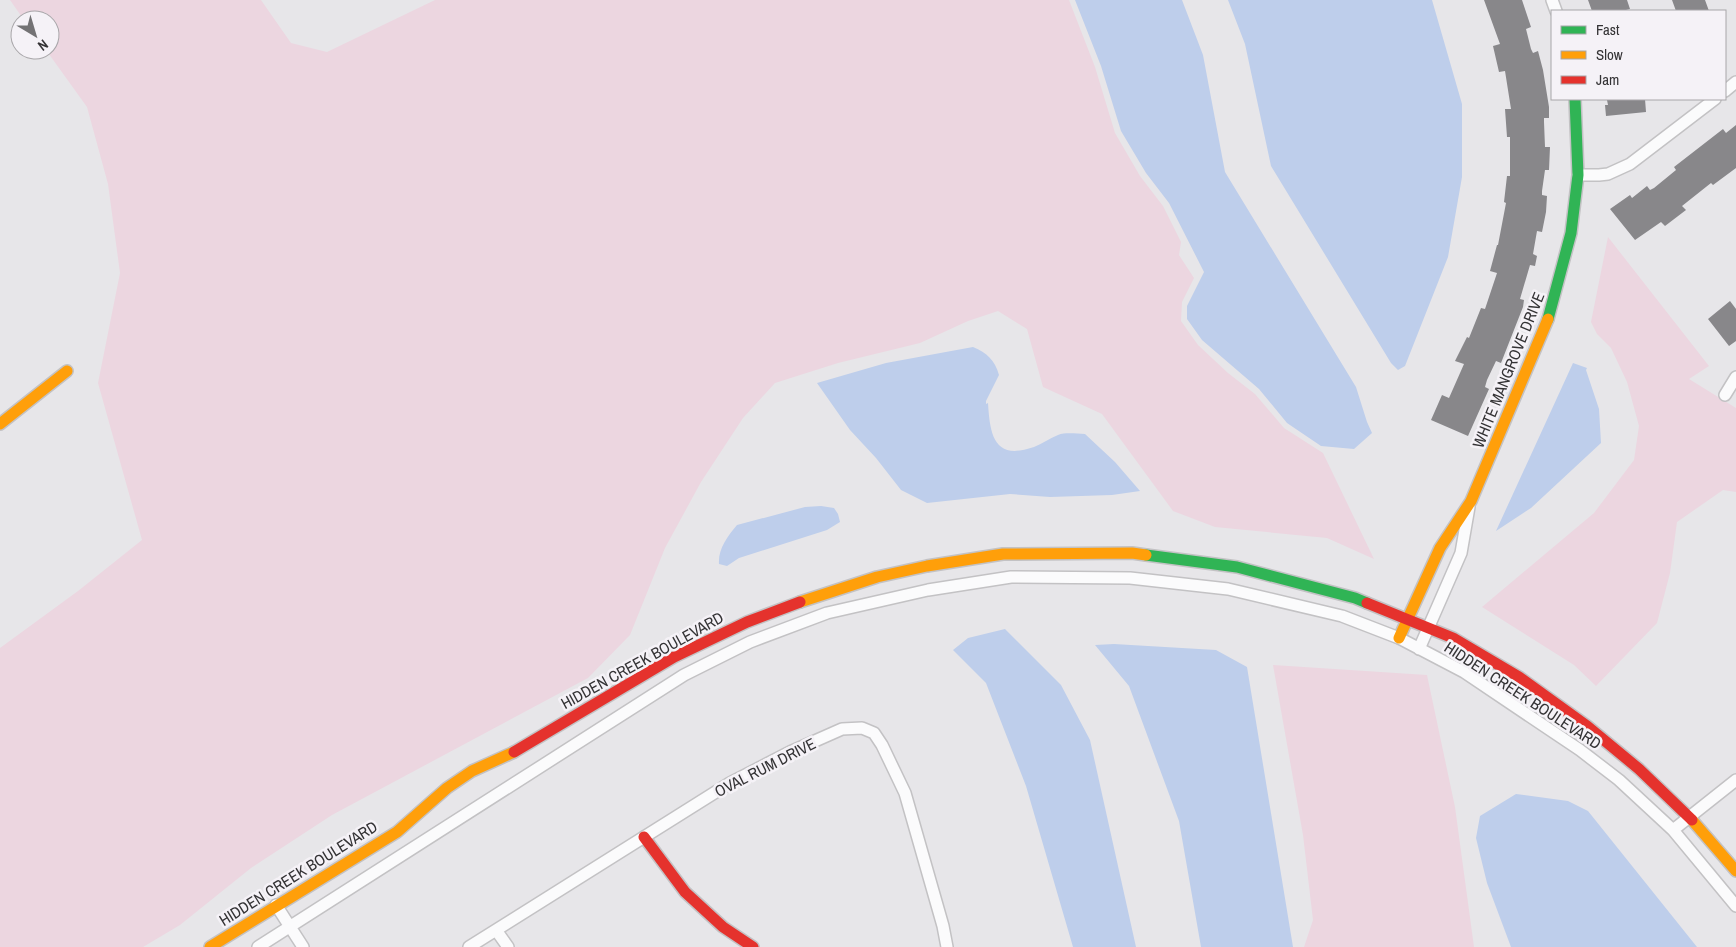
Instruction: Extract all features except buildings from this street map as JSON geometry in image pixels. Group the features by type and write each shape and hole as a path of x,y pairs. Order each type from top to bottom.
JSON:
{"street":[{"path":"1726,90 1736,82"},
{"name":"WHITE MANGROVE DRIVE","path":"1399,638 1440,548 1471,501 1545,330 1553,307 1571,233 1578,175 1575,100"},
{"path":"1578,175 1608,174 1630,164 1714,100"},
{"path":"0,424 67,371"},
{"path":"1736,376 1726,395 1736,393"},
{"name":"WHITE MANGROVE DRIVE","path":"1419,649 1462,553 1471,501"},
{"name":"HIDDEN CREEK BOULEVARD","path":"210,947 397,832 447,788 472,771 510,755 674,658 747,622 815,596 877,577 927,566 1003,554 1132,553 1237,567 1355,598 1429,627 1453,638 1519,677 1579,720 1639,770 1690,817 1736,871"},
{"name":"HIDDEN CREEK BOULEVARD","path":"258,947 684,675 750,642 827,613 928,590 1011,577 1130,578 1238,592 1342,616 1399,638 1464,672 1580,750 1619,780 1673,830 1736,906"},
{"name":"OVAL RUM DRIVE","path":"469,947 730,783 842,728 862,728 874,733 905,793 943,926 947,947"},
{"path":"1673,830 1736,780"},
{"path":"644,837 685,892 723,928 753,947"},
{"path":"276,905 303,947"},
{"path":"496,930 508,947"}],"shaded area":[{"path":"10,0 261,0 291,43 327,52 435,0 1069,0 1095,67 1115,133 1140,176 1163,206 1181,242 1179,255 1194,278 1182,302 1181,321 1198,345 1228,373 1255,394 1284,428 1323,453 1374,559 1327,538 1215,527 1173,511 1102,414 1043,387 1027,329 998,311 968,321 920,343 838,363 775,383 743,418 701,482 665,548 630,635 588,678 332,815 251,868 180,925 143,947 0,947 0,648 78,591 142,540 98,383 120,273 108,184 87,107 53,60 60,60 60,10 17,10"},
{"path":"1608,237 1709,366 1689,379 1736,408 1736,492 1723,490 1677,522 1670,573 1657,623 1596,686 1574,665 1482,607 1594,513 1634,460 1639,426 1627,382 1611,348 1597,334 1591,322"},
{"path":"1273,665 1427,675 1455,807 1474,947 1304,947 1313,920 1303,835"}],"water":[{"path":"1075,0 1182,0 1203,55 1225,172 1356,387 1372,433 1354,449 1321,446 1287,423 1259,389 1202,340 1187,319 1187,306 1204,272 1169,203 1146,173 1121,131 1101,66"},
{"path":"1228,0 1432,0 1462,104 1462,177 1448,257 1405,366 1398,370 1391,363 1271,166 1245,44"},
{"path":"973,347 990,358 999,375 986,404 988,403 993,435 1002,448 1010,451 1021,450 1034,447 1061,434 1085,434 1115,462 1140,491 1112,495 1050,497 1010,494 927,503 901,490 876,458 850,430 817,383 886,363"},
{"path":"1573,363 1587,368 1586,370 1599,409 1601,443 1531,508 1496,531"},
{"path":"821,506 834,508 840,522 827,530 739,558 727,566 719,564 722,548 737,525 805,507"},
{"path":"1005,629 1061,685 1090,740 1136,947 1073,947 1026,786 986,683 953,650 968,638"},
{"path":"1114,644 1216,650 1247,667 1293,947 1201,947 1179,821 1129,686 1095,645"},
{"path":"1516,794 1568,801 1588,811 1697,947 1511,947 1487,883 1476,838 1480,816"}],"traffic: fast":[{"path":"1548,319 1571,233 1578,175 1575,100"},
{"path":"1146,555 1237,567 1355,598 1367,603"}],"traffic: slow":[{"path":"1399,638 1440,548 1471,501 1548,319"},
{"path":"0,424 67,371"},
{"path":"800,602 877,577 927,566 1003,554 1132,553 1146,555"},
{"path":"210,947 397,832 447,788 472,771 514,752"},
{"path":"1692,820 1736,871"}],"traffic: jam":[{"path":"514,752 674,657 747,622 800,602"},
{"path":"1367,603 1453,638 1519,677 1587,726 1639,769 1692,820"},
{"path":"644,837 685,892 723,927 753,947"}]}
